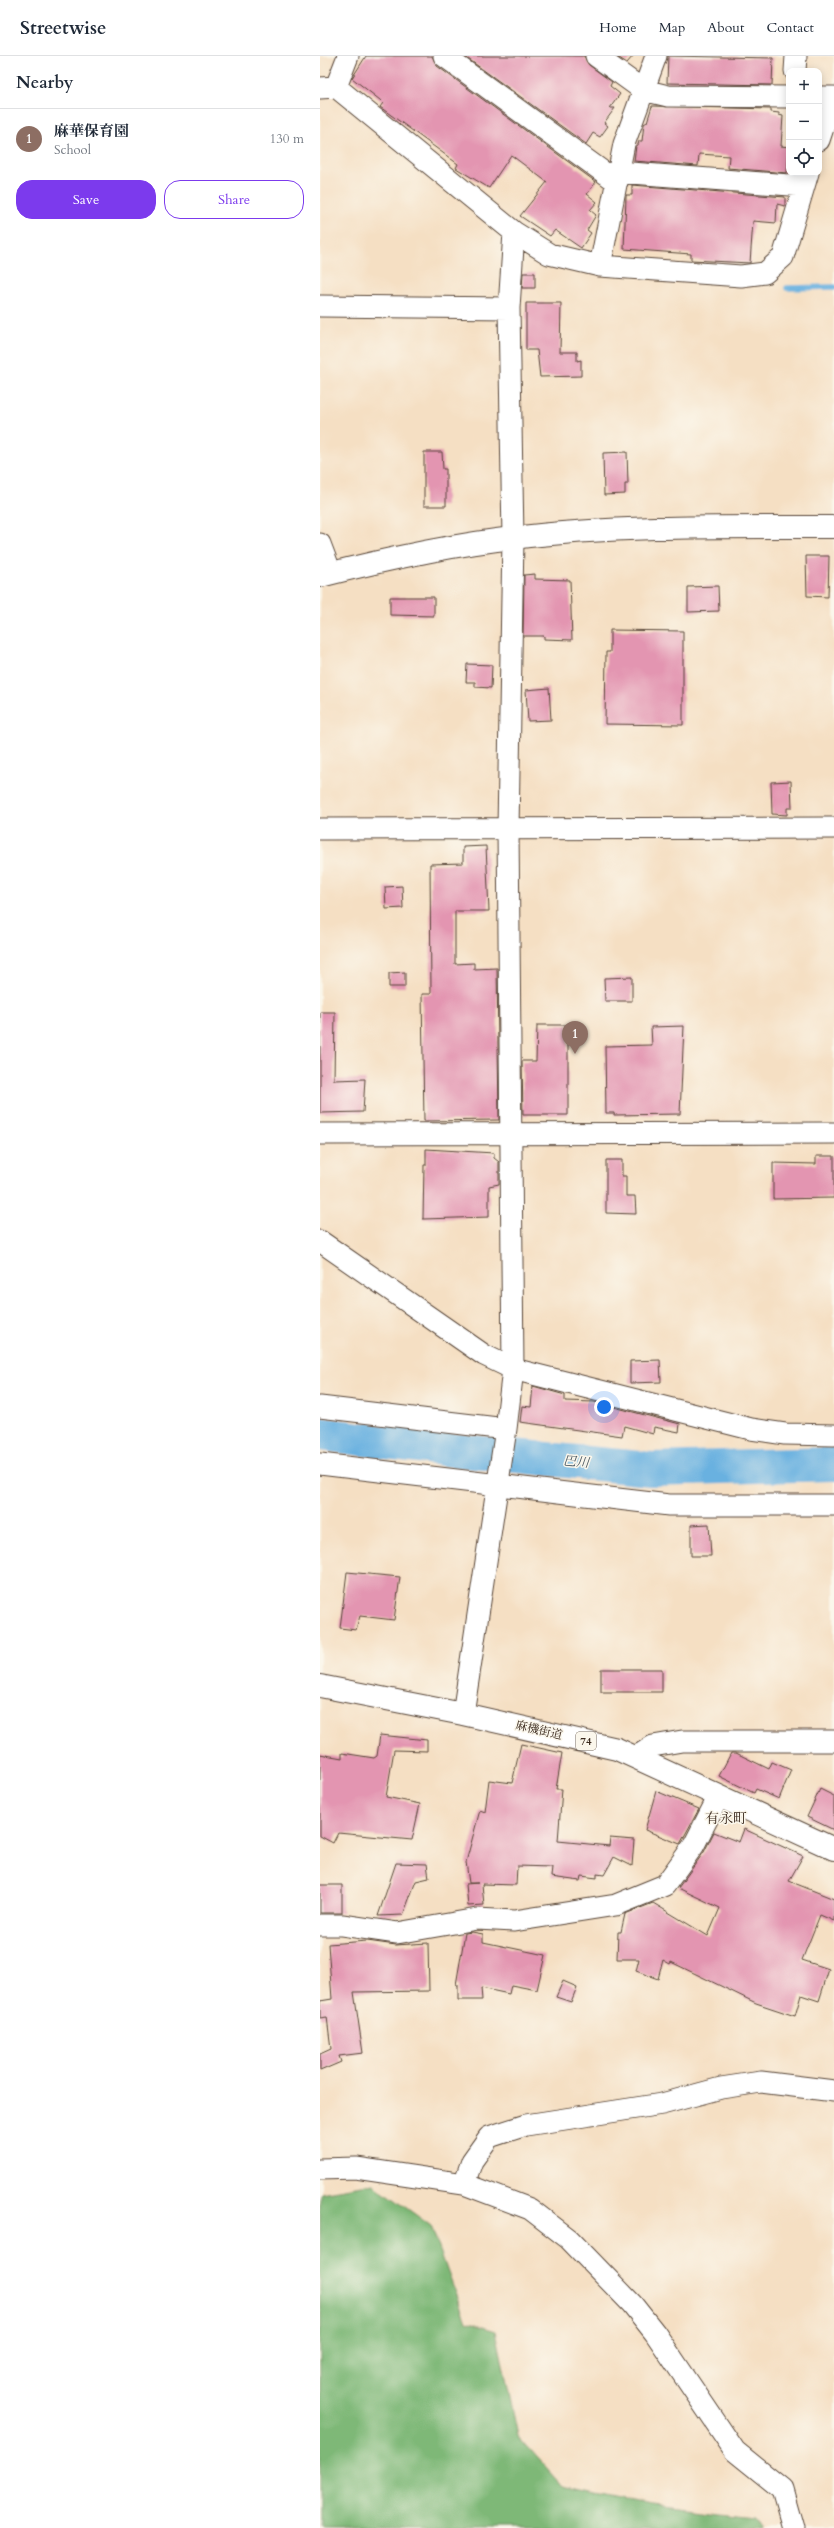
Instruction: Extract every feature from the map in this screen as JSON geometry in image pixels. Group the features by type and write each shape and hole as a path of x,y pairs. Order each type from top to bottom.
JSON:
{"main road":[{"path":"325,575 384,560 513,538 652,527 834,527"},
{"name":"麻機街道","path":"320,1686 463,1714 609,1747 636,1757 834,1849"}],"street":[{"path":"348,56 328,88 514,232 549,254 600,266 741,276 765,273 783,257 805,180 618,177 444,56"},
{"path":"596,56 643,90 668,96 786,97"},
{"path":"600,266 624,144 656,56"},
{"path":"795,68 796,56"},
{"path":"822,97 834,97"},
{"path":"822,131 825,122 834,108"},
{"path":"463,1714 506,1429 513,1369 508,829 513,538 509,308 514,232"},
{"path":"320,306 509,308"},
{"path":"320,544 325,575"},
{"path":"320,829 834,828"},
{"path":"320,1134 834,1134"},
{"path":"320,1242 484,1355 513,1369 751,1429 785,1434 834,1435"},
{"path":"320,1407 506,1429"},
{"path":"320,1464 669,1505 834,1505"},
{"path":"636,1757 653,1746 682,1742 834,1741"},
{"path":"320,1925 342,1925 397,1933 477,1919 514,1921 616,1905 665,1885 694,1845 719,1796"},
{"path":"464,2184 472,2161 489,2138 526,2125 662,2104 721,2088 761,2082 834,2091"},
{"path":"320,2169 356,2168 464,2184 530,2209 569,2239 632,2304 655,2333 735,2451 782,2489 793,2528"}],"green space":[{"path":"374,2184 431,2226 466,2322 496,2331 518,2436 563,2486 651,2505 758,2517 765,2528 320,2528 320,2193"}],"building":[{"path":"366,56 432,56 437,66 596,182 587,194 597,202 590,210 596,215 587,230 591,233 581,248 555,230 550,236 520,216 547,182 511,155 489,188 456,168 458,164 380,107 383,103 352,78"},
{"path":"464,56 584,56 589,65 612,82 610,86 620,94 610,108 615,108 604,123 608,126 600,137 593,133 586,144"},
{"path":"616,56 633,56 627,63"},
{"path":"668,56 773,58 772,85 667,83"},
{"path":"652,106 771,109 771,112 779,113 779,115 783,116 781,146 786,147 786,173 728,168 729,156 699,154 698,166 634,161 636,146 638,145 639,141 642,141 644,124 647,122"},
{"path":"632,185 785,197 785,206 777,204 776,223 753,221 750,263 691,260 691,254 624,249 626,195 632,195"},
{"path":"523,273 535,273 535,288 522,288"},
{"path":"526,303 561,303 560,352 577,352 577,361 581,360 581,376 540,377 537,350 526,350"},
{"path":"424,452 442,452 443,469 446,469 446,506 424,506"},
{"path":"627,452 628,484 625,484 625,494 604,495 603,453"},
{"path":"806,556 829,556 828,597 807,596"},
{"path":"535,574 535,579 570,580 572,640 544,639 544,636 523,636 524,575"},
{"path":"718,586 719,611 688,612 688,587"},
{"path":"390,597 434,597 434,616 390,615"},
{"path":"610,630 683,631 683,725 605,724 606,652 610,652"},
{"path":"467,664 492,665 491,688 475,687 475,682 466,682"},
{"path":"549,688 551,720 528,721 526,690"},
{"path":"791,781 792,808 787,808 787,815 772,814 771,782"},
{"path":"486,846 489,911 455,911 455,964 474,963 474,969 497,968 499,1120 424,1121 422,994 431,994 430,864 463,863 463,847"},
{"path":"402,886 403,908 386,909 385,887"},
{"path":"405,972 405,987 389,987 389,973"},
{"path":"632,977 632,1001 605,1001 604,978"},
{"path":"320,1012 335,1012 334,1080 365,1079 363,1112 320,1113"},
{"path":"537,1025 568,1025 568,1115 523,1115 522,1061 536,1061"},
{"path":"684,1026 680,1114 614,1115 614,1113 606,1113 605,1046 652,1045 651,1027"},
{"path":"426,1149 494,1153 494,1158 499,1162 499,1184 489,1186 489,1217 423,1219 424,1165 426,1165"},
{"path":"816,1156 834,1156 834,1198 773,1199 773,1163 816,1164"},
{"path":"606,1160 622,1160 622,1176 626,1176 626,1196 635,1196 636,1214 606,1213"},
{"path":"660,1360 661,1382 630,1383 630,1361"},
{"path":"533,1386 565,1395 565,1401 594,1402 680,1424 679,1432 654,1427 653,1434 624,1426 622,1436 520,1422 522,1406 531,1407"},
{"path":"709,1524 711,1556 691,1556 691,1525"},
{"path":"347,1572 400,1577 394,1620 360,1616 356,1630 340,1628"},
{"path":"601,1669 662,1669 662,1692 601,1692"},
{"path":"380,1735 427,1740 427,1751 394,1750 386,1797 420,1804 412,1840 338,1833 333,1843 320,1836 320,1754 342,1758 342,1753 374,1758 377,1756"},
{"path":"521,1744 562,1753 556,1789 562,1789 558,1841 609,1846 610,1838 634,1840 632,1866 614,1857 604,1875 597,1874 597,1878 581,1876 580,1881 551,1877 552,1867 517,1866 516,1885 482,1884 484,1905 468,1906 466,1884 478,1883 469,1883 466,1862 480,1810 485,1812 489,1780 512,1783"},
{"path":"731,1753 736,1753 769,1769 772,1762 791,1770 779,1799 756,1789 754,1793 719,1776"},
{"path":"820,1789 834,1796 834,1830 807,1817"},
{"path":"656,1791 699,1809 680,1844 645,1830"},
{"path":"744,1829 803,1856 789,1881 834,1899 834,1921 820,1915 802,1960 829,1969 819,2001 801,1995 795,2016 756,2003 671,1962 670,1964 663,1960 658,1979 636,1971 639,1959 617,1959 618,1932 621,1932 625,1914 653,1903 708,1936 720,1908 678,1888 704,1852 714,1832 739,1842"},
{"path":"396,1863 427,1864 429,1878 416,1881 403,1915 378,1916"},
{"path":"320,1885 342,1885 342,1913 320,1913"},
{"path":"472,1932 483,1934 483,1942 545,1955 537,1990 511,1985 509,1994 481,1988 482,2000 458,2000 458,1985 456,1985 465,1933"},
{"path":"367,1941 396,1945 428,1943 429,1991 354,1992 363,2053 339,2056 341,2062 320,2071 320,2054 331,2049 327,2017 320,2018 320,2001 332,1999 328,1944"},
{"path":"563,1981 577,1987 571,2002 556,1997"}],"waterway":[{"path":"787,288 834,287"},
{"name":"巴川","path":"320,1434 442,1449 651,1469 834,1464"}],"place":[{"name":"麻華保育園","path":"575,1054"}],"district":[{"name":"有永町","path":"726,1818"}]}
